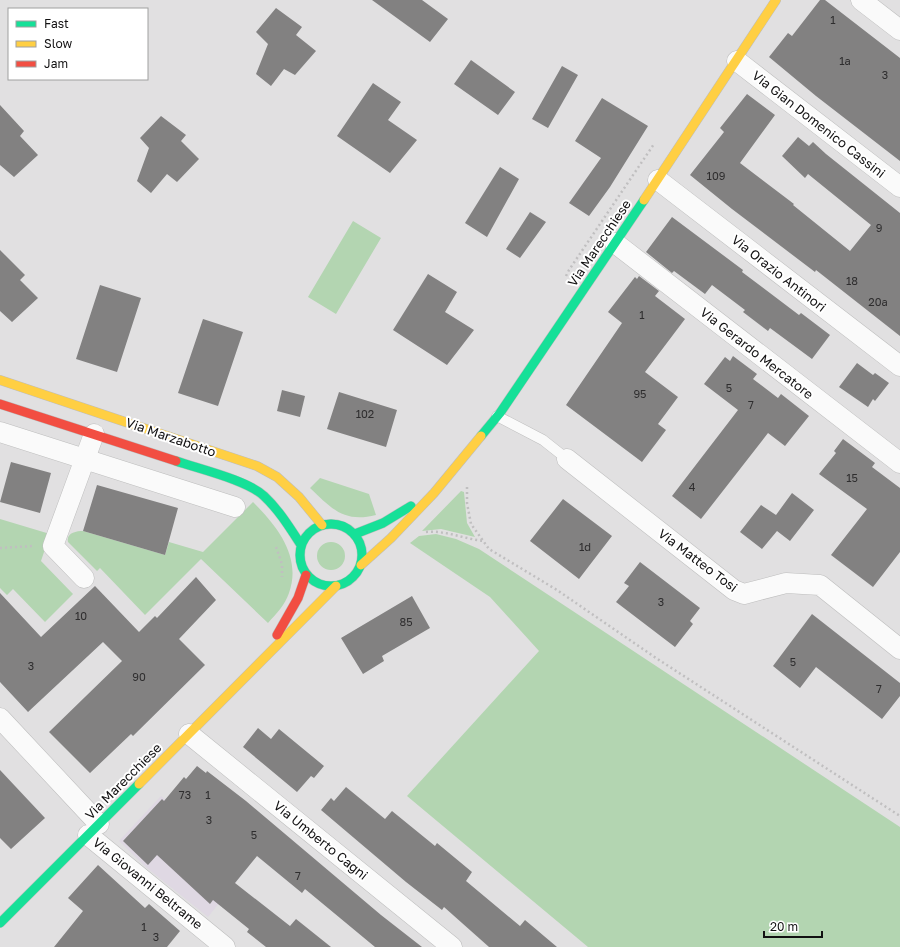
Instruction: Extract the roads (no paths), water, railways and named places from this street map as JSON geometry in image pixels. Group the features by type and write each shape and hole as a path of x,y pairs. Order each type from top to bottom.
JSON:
{"main road":[{"name":"Via Marecchiese","path":"361,565 392,538 434,493 497,416 658,180 776,0"},
{"name":"Via Marzabotto","path":"0,380 257,466 277,477 299,497 322,525"},
{"name":"Via Marzabotto","path":"0,404 243,483 263,495 282,516 301,545"},
{"name":"Via Marecchiese","path":"355,534 383,523 434,493"},
{"path":"331,524 348,528 355,534 363,551 361,565 351,580 336,586 322,586 313,582 306,575 300,562 300,553 301,545 308,534 322,525 331,524"},
{"name":"Via Marecchiese","path":"265,657 298,598 306,575"},
{"name":"Via Marecchiese","path":"0,923 336,586"}],"street":[{"path":"861,0 900,30"},
{"name":"Via Gian Domenico Cassini","path":"737,61 900,186"},
{"name":"Via Orazio Antinori","path":"658,180 900,366"},
{"name":"Via Gerardo Mercatore","path":"615,243 900,463"},
{"path":"0,432 235,507"},
{"path":"84,578 54,546 94,434"},
{"name":"Via Matteo Tosi","path":"567,459 734,590 744,594 786,583 820,585 900,649"},
{"name":"Via Giovanni Beltrame","path":"0,718 94,830 225,947"},
{"name":"Via Umberto Cagni","path":"189,734 452,947"}],"lane":[{"path":"497,416 543,440 567,459"}]}
